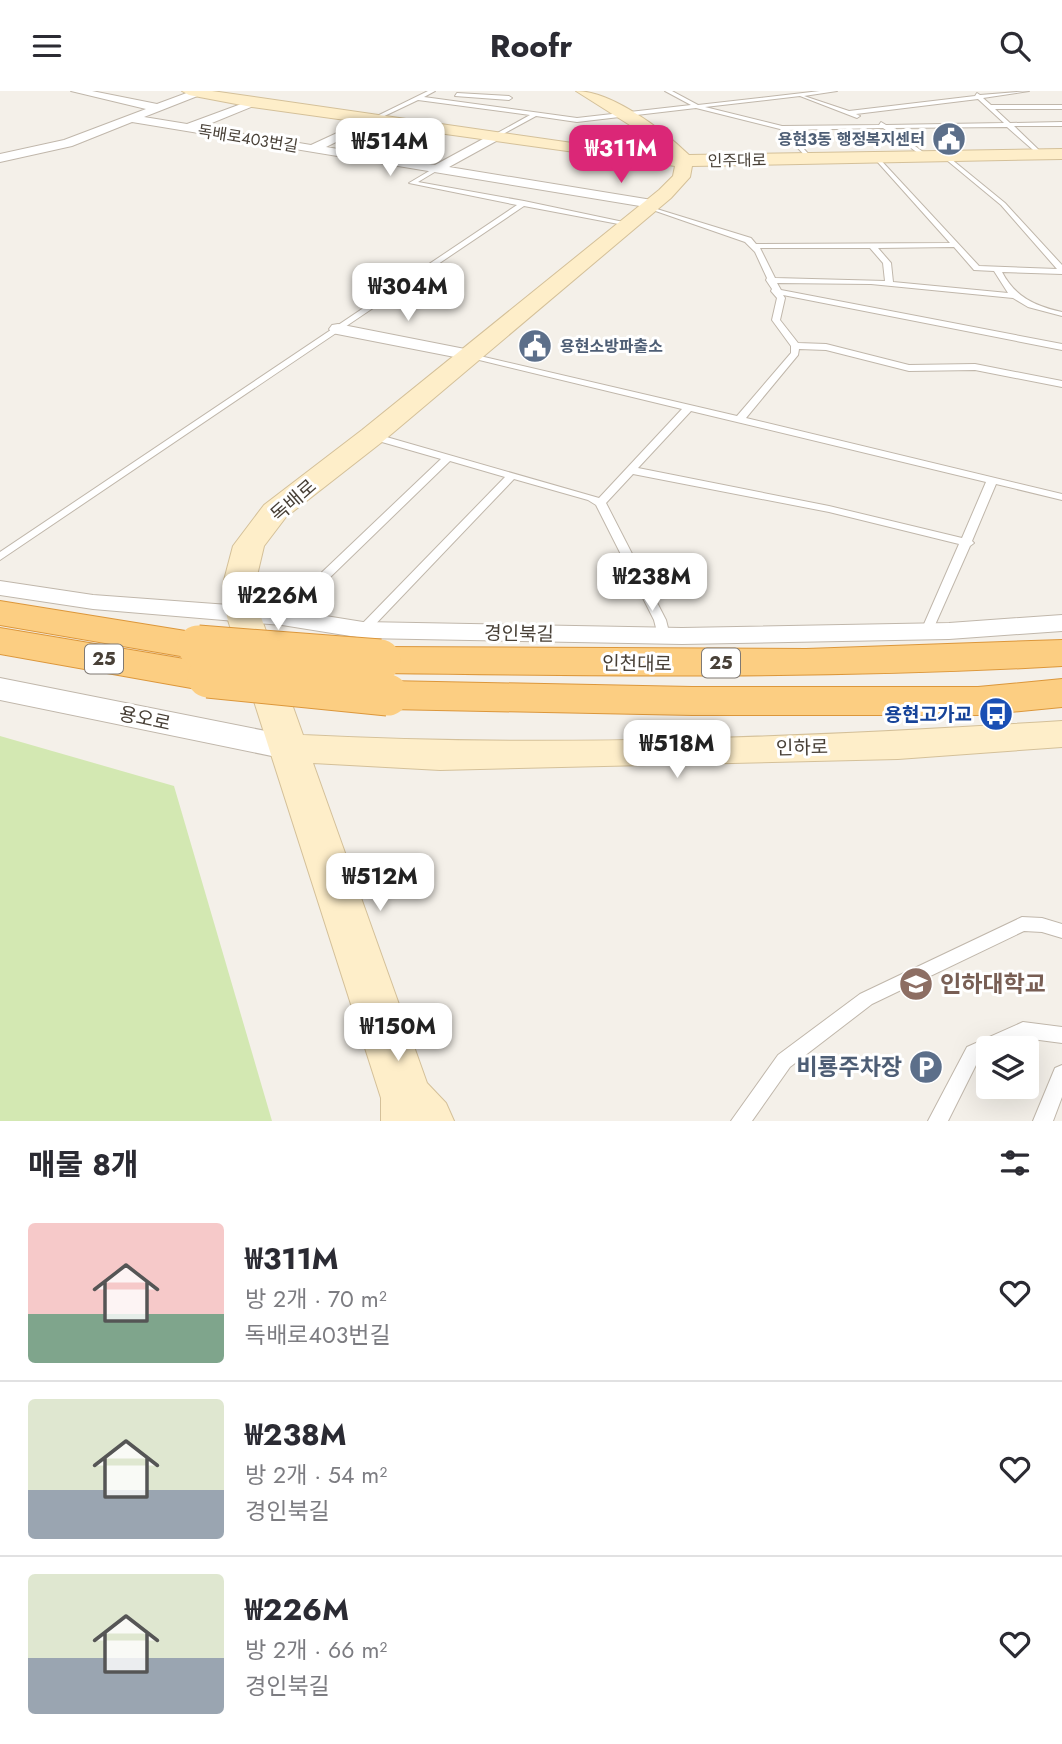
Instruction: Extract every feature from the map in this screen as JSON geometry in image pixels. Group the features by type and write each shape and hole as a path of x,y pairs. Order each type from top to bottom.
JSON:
{"highway":[{"name":"25","path":"0,613 203,661"},
{"name":"25","path":"0,641 203,661 377,662"},
{"name":"인천대로","path":"377,662 740,663 957,660 1062,653"},
{"name":"인천대로","path":"377,662 692,701 965,701 1062,693"}],"main road":[{"path":"583,91 625,115 685,161"},
{"name":"인주대로","path":"192,92 615,156 685,161 1062,154"},
{"path":"615,156 636,153 663,142 746,160"},
{"path":"592,152 654,194"},
{"name":"독배로","path":"414,1113 244,617 239,584 248,546 275,511 372,436 629,225 654,194 681,177 685,161"},
{"name":"인하로","path":"291,748 440,756 898,745 1062,734"}],"street":[{"path":"76,91 160,108"},
{"path":"0,159 68,143 160,108 192,92"},
{"path":"188,128 252,103"},
{"name":"독배로403번길","path":"133,119 436,169 654,194"},
{"path":"314,148 374,119"},
{"path":"436,169 494,137"},
{"path":"338,329 470,355"},
{"name":"경인북길","path":"0,588 93,602 244,617 282,617 377,662 664,636 927,631 1062,623"},
{"name":"용오로","path":"0,689 291,748"}],"lane":[{"path":"374,119 431,91 493,99 509,98"},
{"path":"499,91 531,114"},
{"path":"668,91 698,107 782,128 1062,124"},
{"path":"418,98 577,120 834,91"},
{"path":"968,91 981,96 1040,154"},
{"path":"849,113 1026,91"},
{"path":"786,92 882,125 925,156"},
{"path":"991,107 1062,107"},
{"path":"494,137 531,114"},
{"path":"782,128 810,159"},
{"path":"945,156 1003,204 1062,271"},
{"path":"876,157 977,268 1062,271"},
{"path":"436,169 412,183 629,225"},
{"path":"654,194 756,246 954,245"},
{"path":"0,557 524,203"},
{"path":"740,420 795,353 796,346 776,320 782,303 756,246"},
{"path":"873,246 887,263 889,285"},
{"path":"997,269 1012,296 1022,304 1062,314"},
{"path":"770,280 889,285 1012,296"},
{"path":"775,291 1062,347"},
{"path":"796,346 826,347 909,368 975,367 1062,384"},
{"path":"470,355 1062,497"},
{"path":"600,503 688,408"},
{"path":"372,436 600,503 660,620 664,636"},
{"path":"282,617 448,458"},
{"path":"631,470 829,509 968,543"},
{"path":"377,662 512,476"},
{"path":"927,631 968,543 992,481"},
{"path":"741,1121 784,1061 866,999 1022,924 1042,925 1062,931"},
{"path":"938,1121 973,1053 1023,1031 1062,1035"},
{"path":"1044,1121 1062,1074"}],"green space":[{"path":"0,736 174,786 272,1121 0,1121"}],"place":[{"name":"용현3동 행정복지센터","path":"949,139"},
{"name":"용현소방파출소","path":"535,346"},
{"name":"용현고가교","path":"996,714"},
{"name":"인하대학교","path":"916,984"},
{"name":"비룡주차장","path":"926,1067"}]}
